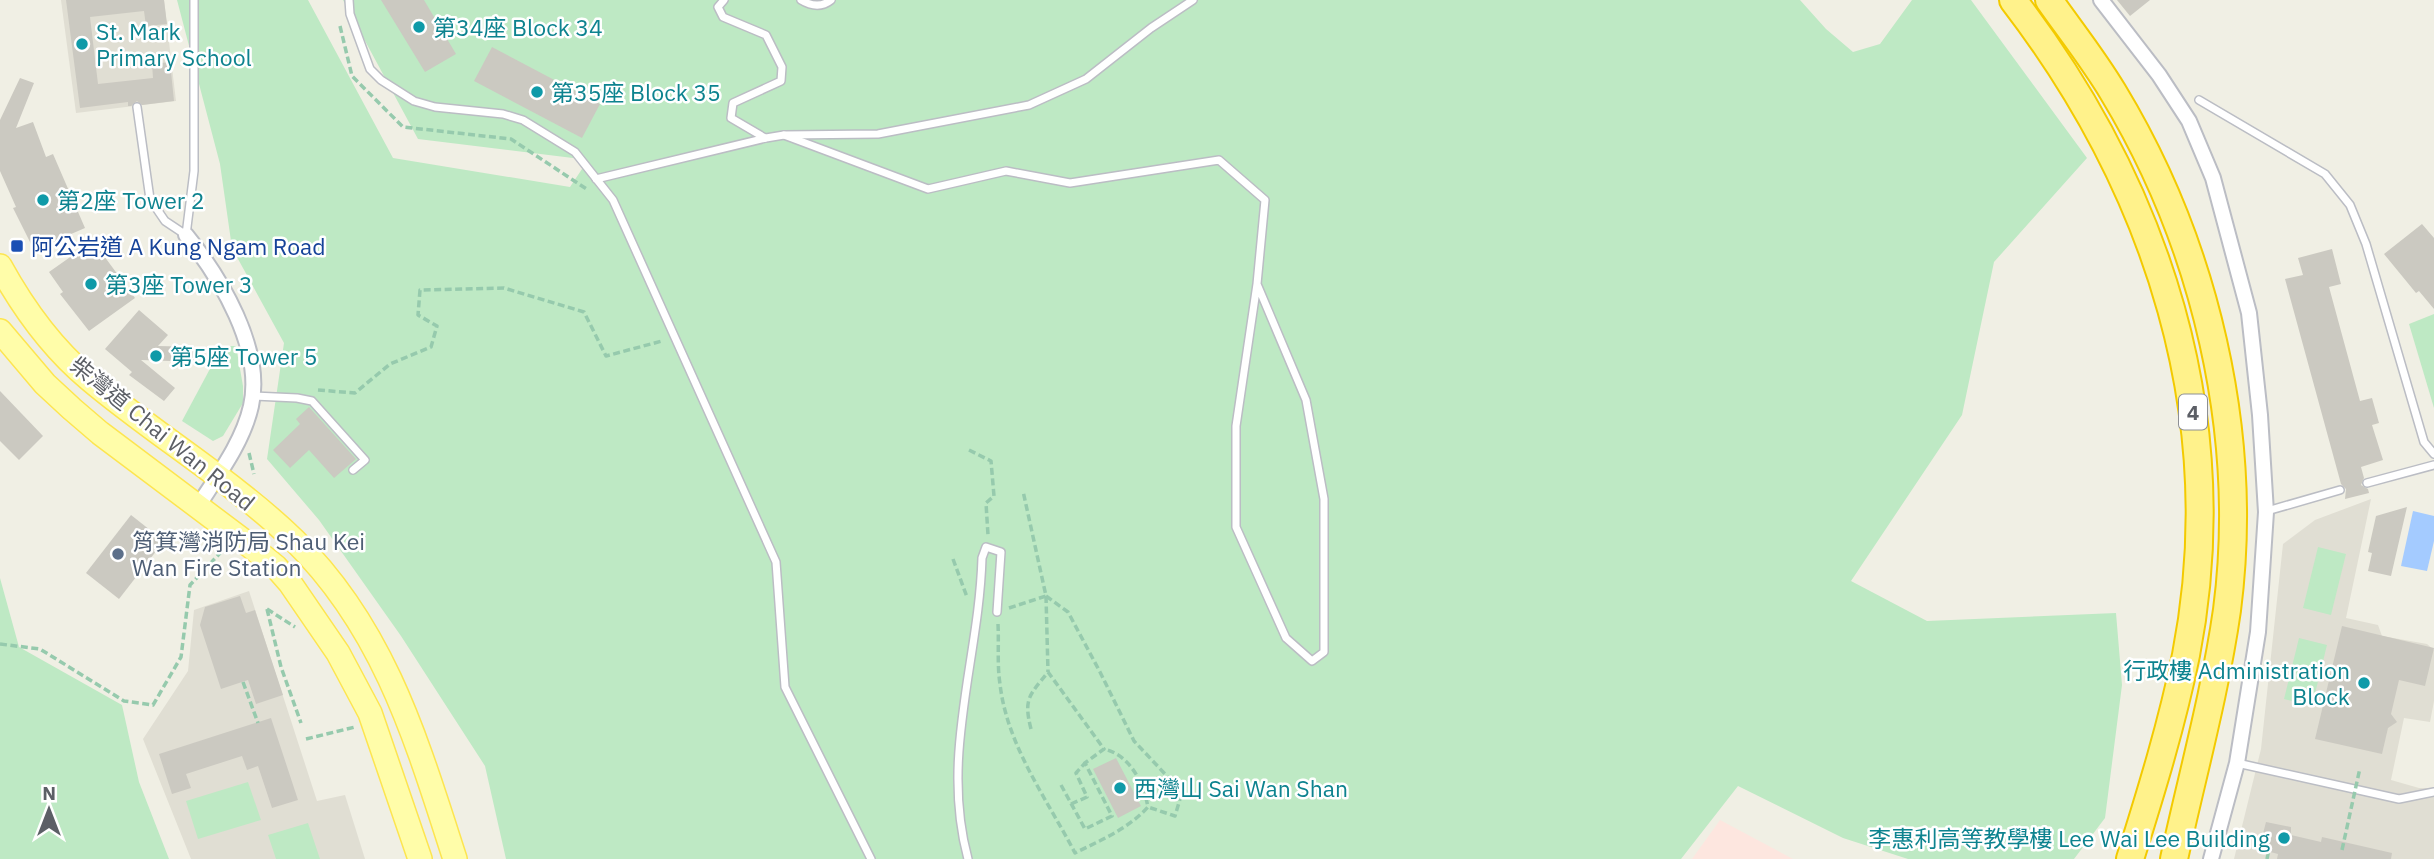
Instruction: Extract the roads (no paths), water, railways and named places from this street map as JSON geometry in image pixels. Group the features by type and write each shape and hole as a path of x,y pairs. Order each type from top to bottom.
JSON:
{"highway":[{"name":"4","path":"2013,0 2048,47 2088,109 2122,174 2153,249 2176,324 2194,418 2200,500 2192,615 2177,695 2130,859"},
{"name":"4","path":"2049,0 2113,91 2154,169 2188,253 2220,376 2232,474 2232,540 2228,594 2217,673 2174,859"},
{"path":"2167,859 2187,800"}],"main road":[{"name":"柴灣道 Chai Wan Road","path":"0,266 25,306 87,377 273,522 306,552 339,593 371,641 408,717 455,859"},
{"name":"柴灣道 Chai Wan Road","path":"0,331 45,384 72,409 276,567 303,600 338,653 370,713 420,859"}],"street":[{"path":"2101,0 2159,75 2189,121 2213,178 2228,226 2249,313 2260,415 2266,512 2258,632 2237,763 2211,859"},
{"path":"186,234 205,259 241,327 251,356 252,396 245,425 198,506"}],"lane":[{"path":"137,107 150,199 165,221 186,234 194,171 194,0"},
{"path":"349,0 350,14 370,69 381,80 415,101 435,107 503,114 523,120 575,152 613,200 776,562 785,687 872,859"},
{"path":"724,0 718,7 723,17 766,35 782,67 781,80 733,103 731,118 766,138"},
{"path":"801,0 811,6 822,5 831,0"},
{"path":"596,179 766,138 784,135 878,134 1029,105 1086,79 1193,0"},
{"path":"2199,100 2325,174 2350,205 2366,244 2424,442 2434,454"},
{"path":"784,135 928,189 1006,171 1070,183 1219,160 1265,200 1236,426 1236,527 1286,638 1312,661 1324,652 1324,499 1306,400 1256,284"},
{"path":"252,396 312,401 365,460 354,470"},
{"path":"2367,483 2434,465"},
{"path":"2266,512 2340,490"},
{"path":"968,859 958,788 960,723 975,632 982,558 986,547 1000,552 997,612"},
{"path":"2237,763 2399,799 2434,792"}],"water":[{"path":"2413,511 2434,516 2434,541 2427,571 2401,566"}],"place":[{"name":"第34座 Block 34","path":"419,27"},
{"name":"St. Mark Primary School","path":"82,44"},
{"name":"第35座 Block 35","path":"537,92"},
{"name":"第2座 Tower 2","path":"43,200"},
{"name":"阿公岩道 A Kung Ngam Road","path":"17,246"},
{"name":"第3座 Tower 3","path":"91,284"},
{"name":"第5座 Tower 5","path":"156,356"},
{"name":"筲箕灣消防局 Shau Kei Wan Fire Station","path":"118,554"},
{"name":"行政樓 Administration Block","path":"2364,683"},
{"name":"西灣山 Sai Wan Shan","path":"1120,788"},
{"name":"李惠利高等教學樓 Lee Wai Lee Building","path":"2284,838"}]}
